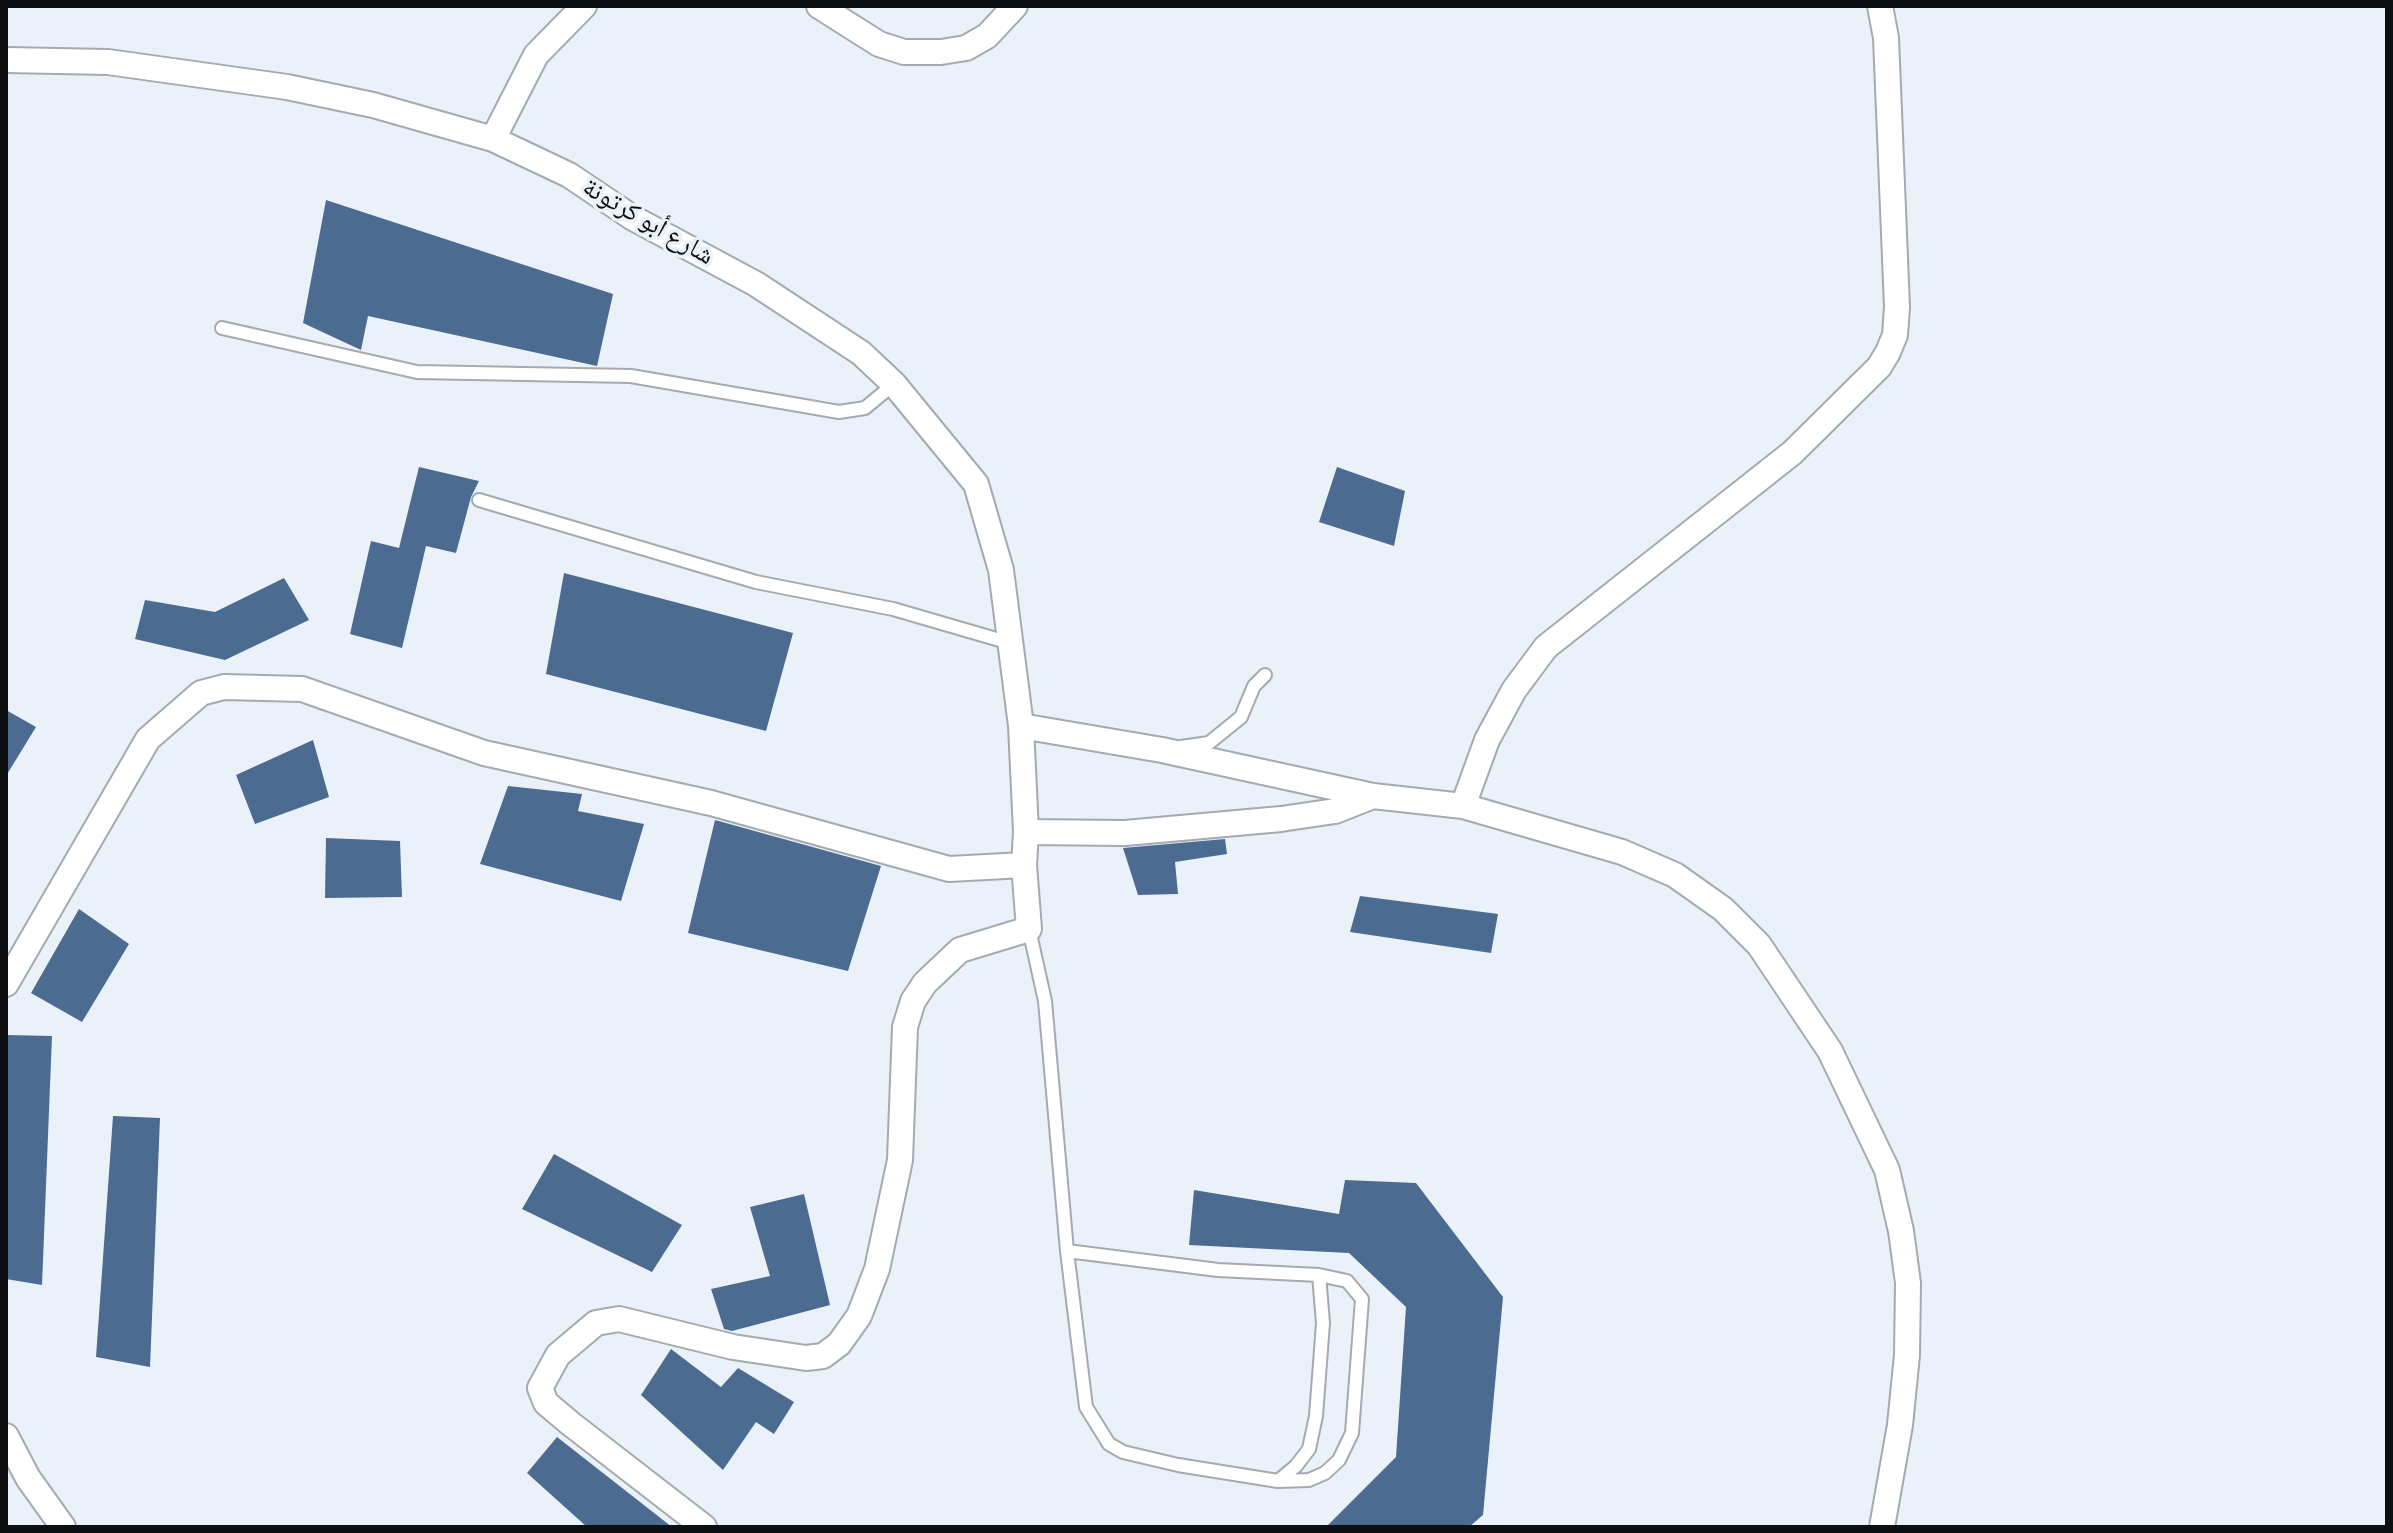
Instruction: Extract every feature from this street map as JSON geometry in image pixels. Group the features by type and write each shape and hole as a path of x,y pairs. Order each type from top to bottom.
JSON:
{"street":[{"path":"493,139 536,55 584,6"},
{"path":"819,6 879,44 904,52 966,48 987,36 1015,6"},
{"path":"1463,806 1487,740 1514,690 1546,647 1792,453 1879,367 1888,352 1895,335 1897,307 1886,38 1880,6"},
{"name":"شارع أبو كرتونة","path":"6,60 108,62 287,87 373,105 493,139 569,175 633,218 756,284 861,353 894,384 976,484 1001,570 1021,726 1026,832 1024,865 1029,929"},
{"path":"6,984 148,739 201,693 224,687 302,689 484,753 711,803 949,869 1024,865"},
{"path":"1021,726 1162,750 1373,796 1463,806 1622,852 1675,875 1723,909 1759,945 1830,1051 1887,1170 1901,1231 1908,1283 1907,1355 1900,1425 1882,1527"},
{"path":"1026,832 1125,833 1281,819 1335,811 1373,796"},
{"path":"704,1527 546,1403 540,1388 548,1372 575,1338 596,1323 619,1319 733,1347 806,1358 823,1356 839,1344 859,1316 877,1269 900,1160 905,1027 913,1001 925,983 960,950 1029,929"},
{"path":"6,1436 28,1478 63,1527"}],"lane":[{"path":"222,328 417,372 631,376 839,412 865,408 894,384"},
{"path":"479,500 756,582 811,596 893,609 1010,643"},
{"path":"1162,750 1209,743 1241,717 1254,686 1265,675"},
{"path":"1029,929 1045,1001 1067,1251 1086,1407 1109,1444 1123,1452 1178,1465 1278,1481 1309,1480 1325,1473 1339,1460 1352,1433 1362,1299 1347,1281 1319,1275 1218,1270 1067,1251"},
{"path":"1278,1481 1296,1466 1309,1449 1314,1434 1323,1323 1319,1275"}],"building":[{"path":"326,200 613,294 597,366 368,316 361,350 303,323"},
{"path":"419,467 479,481 471,497 456,553 426,546 402,648 350,634 371,541 399,548"},
{"path":"1337,467 1405,491 1394,546 1319,522"},
{"path":"564,573 793,633 766,731 546,674"},
{"path":"284,578 309,620 225,660 135,639 145,600 215,612"},
{"path":"6,710 36,727 6,776"},
{"path":"313,740 329,797 255,824 236,775"},
{"path":"508,786 582,794 578,811 644,824 621,901 480,864"},
{"path":"715,820 881,866 848,971 688,933"},
{"path":"326,838 400,841 402,897 325,898"},
{"path":"1225,839 1227,854 1175,862 1178,894 1138,895 1123,848"},
{"path":"1360,896 1498,914 1491,953 1350,932"},
{"path":"79,909 129,944 82,1022 31,993"},
{"path":"6,1035 52,1036 42,1285 6,1279"},
{"path":"113,1116 160,1118 150,1367 96,1357"},
{"path":"554,1154 682,1225 652,1272 522,1209"},
{"path":"1345,1180 1416,1183 1503,1297 1483,1515 1469,1527 1326,1527 1396,1457 1406,1307 1349,1253 1189,1245 1194,1190 1339,1214"},
{"path":"804,1194 830,1305 732,1331 724,1329 711,1289 770,1276 750,1207"},
{"path":"671,1349 721,1387 738,1368 794,1402 774,1434 756,1422 723,1470 641,1395"},
{"path":"557,1437 672,1527 587,1527 527,1473"}]}
